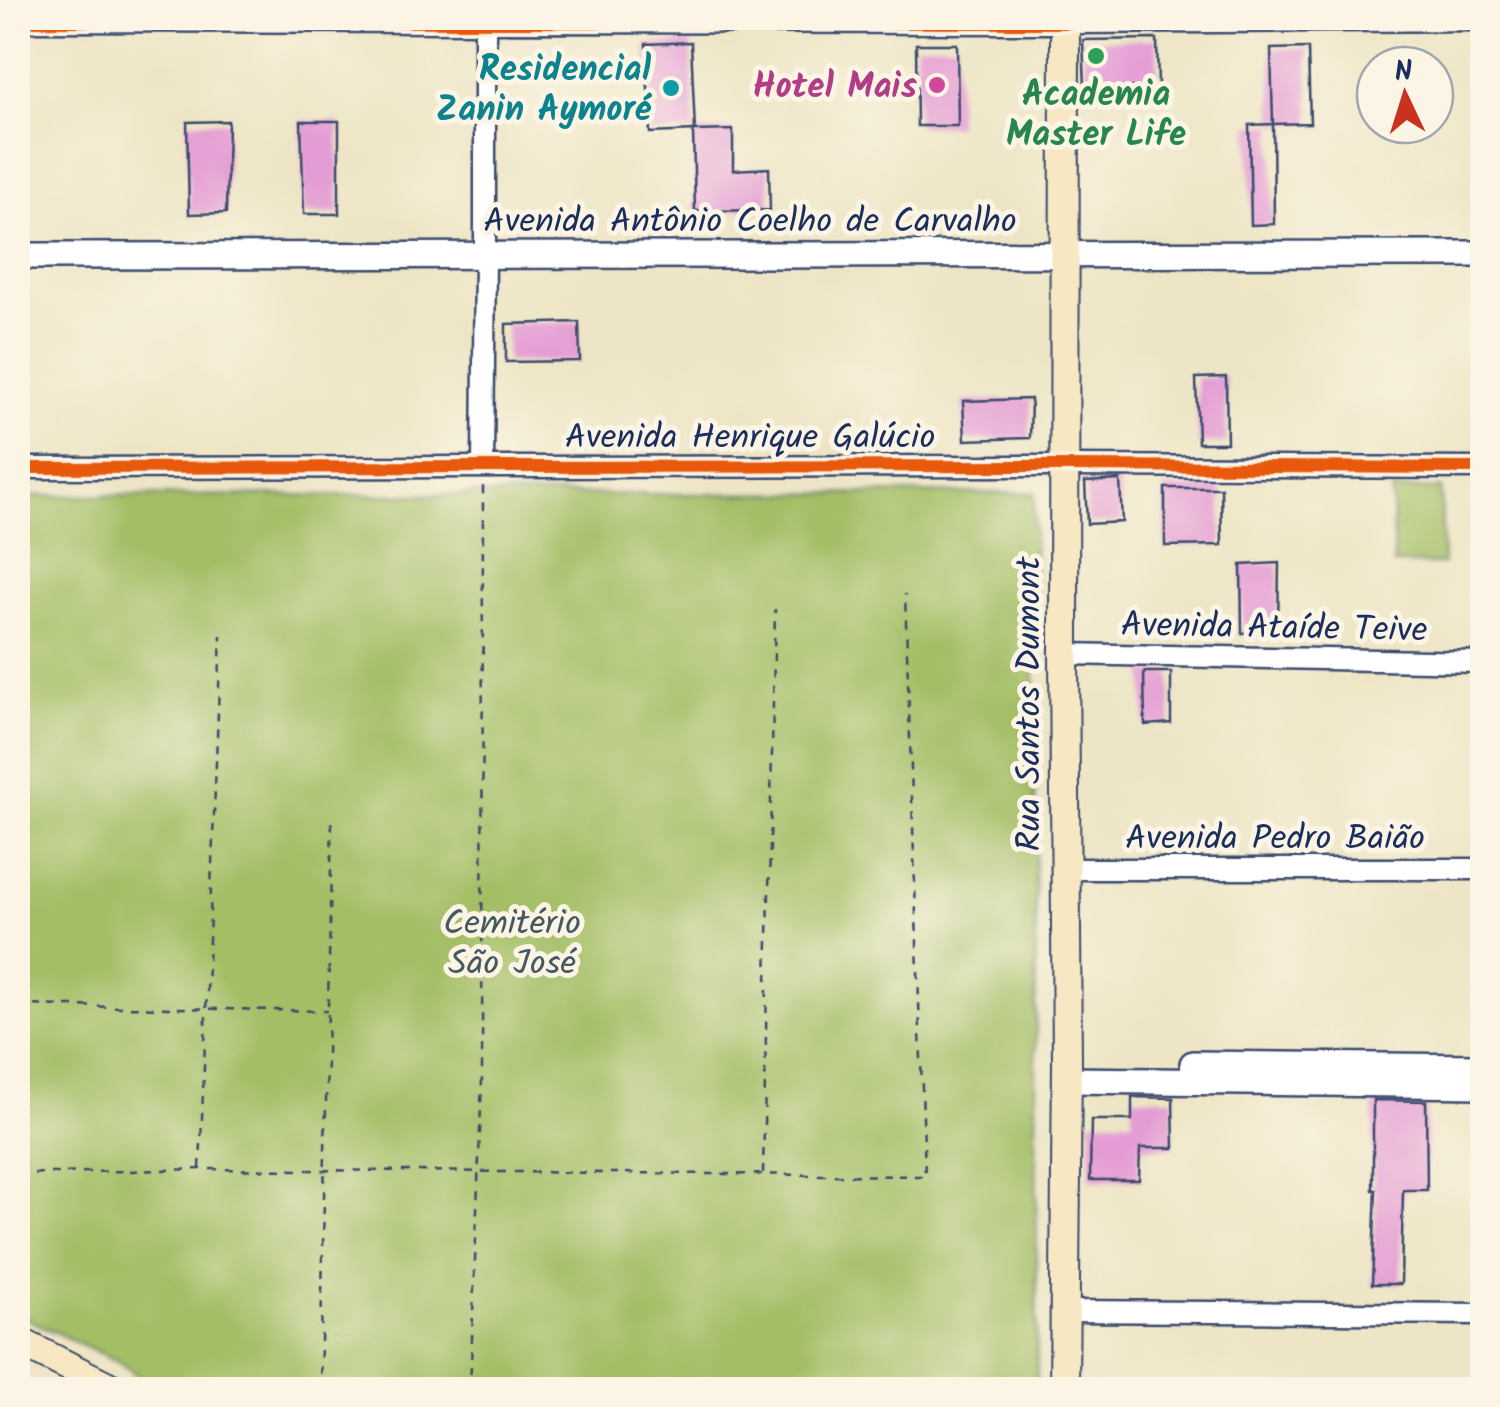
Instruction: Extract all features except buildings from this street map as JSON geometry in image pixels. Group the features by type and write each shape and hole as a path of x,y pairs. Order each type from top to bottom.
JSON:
{"main road":[{"name":"Rua Santos Dumont","path":"1064,20 1067,1072 1064,1390"},
{"path":"18,1341 116,1390"}],"street":[{"path":"482,466 485,19"},
{"path":"18,20 1482,20"},
{"name":"Avenida Antônio Coelho de Carvalho","path":"18,256 1482,254"},
{"name":"Avenida Henrique Galúcio","path":"18,468 1482,468"},
{"name":"Avenida Ataíde Teive","path":"1064,654 1482,662"},
{"name":"Avenida Pedro Baião","path":"1066,869 1482,870"},
{"path":"1067,1072 1482,1066"},
{"path":"1067,1072 1482,1085"},
{"path":"1064,1311 1482,1314"}],"path":[{"path":"470,1390 482,1080 482,466"},
{"path":"18,1174 200,1169 925,1176 905,594"},
{"path":"763,1174 775,608"},
{"path":"200,1169 221,635"},
{"path":"320,1390 332,817"},
{"path":"18,1005 328,1012"}],"green space":[{"path":"1441,488 1443,564 1394,564 1392,490"},
{"name":"Cemitério São José","path":"1034,493 1037,1389 156,1389 118,1361 18,1315 18,496"}],"cycle path":[{"path":"18,21 1482,20"},
{"path":"18,468 1482,468"}],"place":[{"name":"Academia Master Life","path":"1096,56"},
{"name":"Hotel Mais","path":"937,85"},
{"name":"Residencial Zanin Aymoré","path":"671,88"}]}
